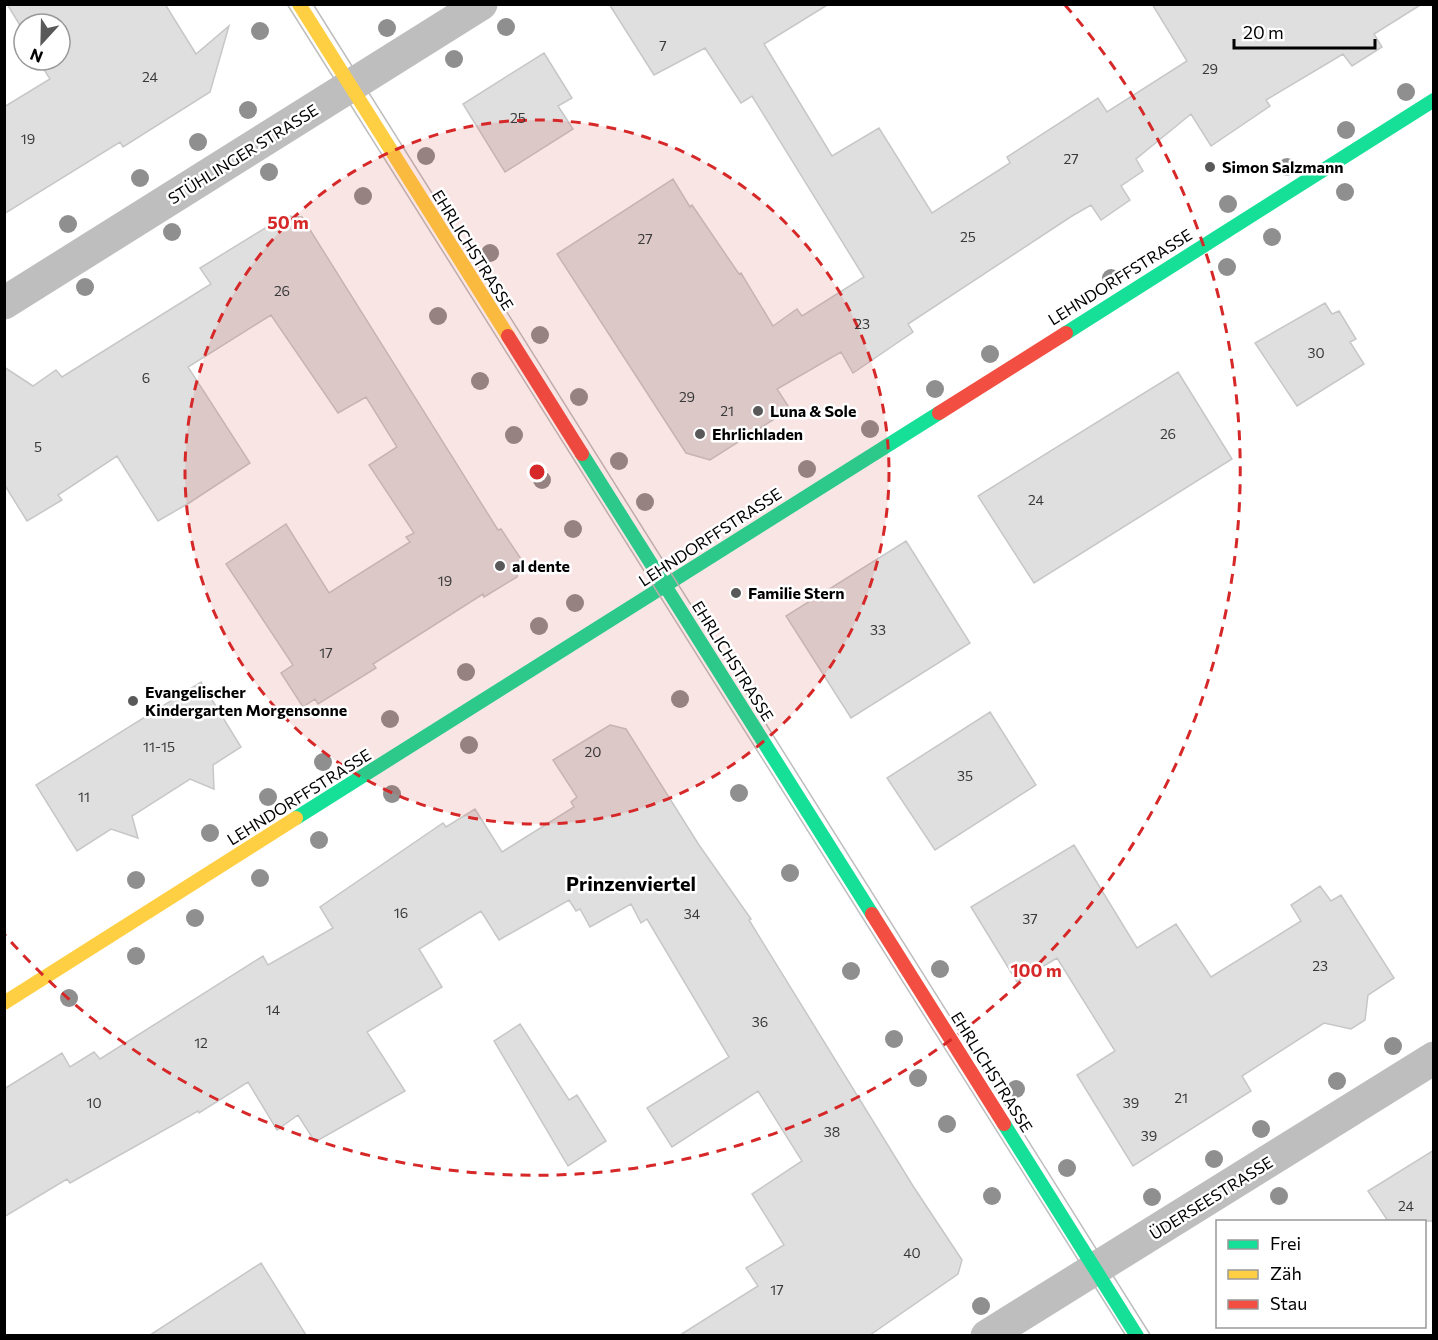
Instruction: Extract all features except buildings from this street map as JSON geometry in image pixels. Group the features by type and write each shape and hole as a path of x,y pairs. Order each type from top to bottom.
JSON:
{"street":[{"name":"EHRLICHSTRASSE","path":"299,4 1137,1335"},
{"name":"STÜHLINGER STRASSE","path":"4,303 481,4"},
{"name":"LEHNDORFFSTRASSE","path":"4,1003 1434,100"},
{"name":"ÜDERSEESTRASSE","path":"987,1335 1434,1058"}],"tram line":[{"path":"287,4 1126,1336"},
{"path":"313,4 1151,1336"}],"traffic: fast":[{"path":"1066,333 1434,100"},
{"path":"296,818 939,413"},
{"path":"582,454 872,914"},
{"path":"1004,1124 1137,1336"}],"traffic: slow":[{"path":"299,4 508,336"},
{"path":"4,1003 296,818"}],"traffic: jam":[{"path":"939,413 1066,333"},
{"path":"508,336 582,454"},
{"path":"872,914 1004,1124"}],"place":[{"name":"Simon Salzmann","path":"1210,167"},
{"name":"Luna & Sole","path":"758,411"},
{"name":"Ehrlichladen","path":"700,434"},
{"name":"al dente","path":"500,566"},
{"name":"Familie Stern","path":"736,593"},
{"name":"Evangelischer Kindergarten Morgensonne","path":"133,701"}],"district":[{"name":"Prinzenviertel","path":"631,884"}]}
